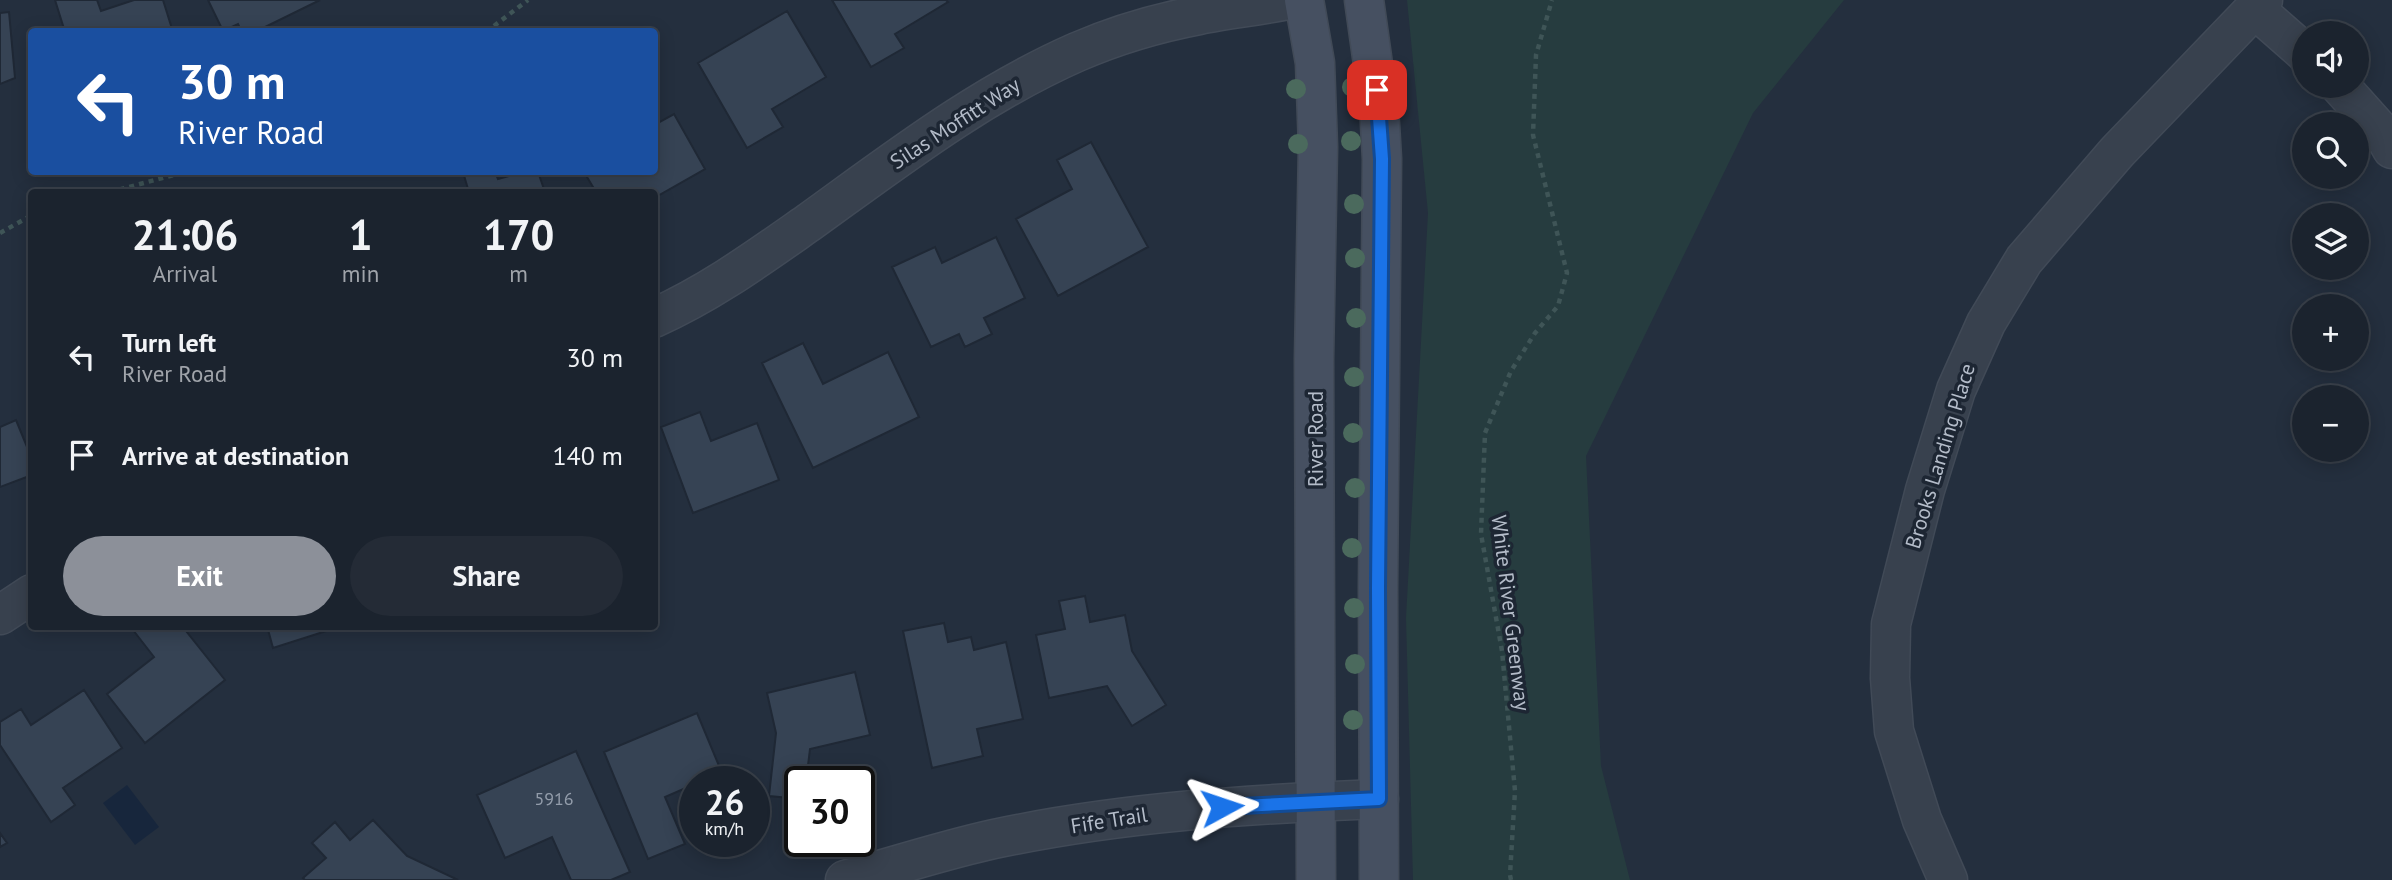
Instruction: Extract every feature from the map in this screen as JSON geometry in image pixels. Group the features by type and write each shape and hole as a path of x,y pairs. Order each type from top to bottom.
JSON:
{"main road":[{"name":"River Road","path":"1304,0 1315,63 1318,148 1314,359 1316,880"},
{"path":"1364,0 1378,96 1382,159 1378,588 1379,880"}],"street":[{"name":"Silas Moffitt Way","path":"658,316 696,299 920,142 1011,85 1077,52 1149,26 1288,0"},
{"path":"2259,4 2292,39"},
{"name":"Brooks Landing Place","path":"1948,880 1922,820 1894,731 1890,678 1891,624 1925,490 1956,390 1986,323 2024,260 2117,152 2259,4"},
{"path":"2351,98 2384,135 2392,149"},
{"path":"0,615 28,597"},
{"name":"Fife Trail","path":"845,880 993,839 1116,818 1195,809 1379,799"}],"path":[{"path":"491,28 528,0"},
{"name":"White River Greenway","path":"1511,880 1515,791 1502,651 1480,534 1485,433 1511,370 1535,333 1558,306 1567,273 1533,135 1536,55 1552,0"},
{"path":"121,189 174,175"},
{"path":"0,233 28,217"}],"green space":[{"path":"1407,0 1844,0 1753,113 1586,456 1601,766 1630,880 1413,880 1406,618 1428,213"}],"water":[{"path":"127,785 159,827 135,845 103,803"}],"building":[{"path":"55,0 97,0 101,11 134,0 163,0 172,28 64,28"},
{"path":"208,0 320,0 263,28 240,28 238,24 222,28"},
{"path":"832,0 948,2 895,34 904,48 871,67"},
{"path":"787,11 826,77 772,109 783,127 747,148 698,63"},
{"path":"9,12 15,78 0,84 0,13"},
{"path":"674,114 705,169 658,196 658,189 594,189 586,175 658,175 658,123"},
{"path":"1091,142 1148,247 1058,296 1016,219 1072,189 1057,160"},
{"path":"464,175 496,175 498,179 512,175 539,175 544,189 468,189"},
{"path":"996,237 1025,298 984,318 992,334 965,347 959,334 931,347 892,267 935,247 942,263"},
{"path":"803,343 823,384 888,352 919,417 813,468 762,363"},
{"path":"700,412 711,441 757,423 779,480 693,513 661,427"},
{"path":"16,420 28,449 28,476 0,487 0,427"},
{"path":"1085,596 1090,622 1125,615 1132,651 1166,705 1132,726 1107,686 1049,698 1036,635 1065,629 1059,601"},
{"path":"944,623 948,642 971,637 974,650 1006,642 1023,719 977,729 983,756 932,768 903,631"},
{"path":"133,630 185,630 225,680 145,743 107,694 154,657"},
{"path":"268,630 329,630 273,648"},
{"path":"855,672 870,735 810,749 808,766 784,766 784,797 770,796 776,733 767,693"},
{"path":"84,690 122,748 63,788 75,805 51,822 0,745 0,722 21,709 31,725"},
{"path":"697,713 719,766 679,766 679,791 665,797 679,830 679,846 648,859 604,752"},
{"path":"576,751 630,872 611,880 571,880 552,837 505,858 477,795"},
{"path":"373,820 407,856 458,880 303,878 326,858 312,843 335,822 350,840"},
{"path":"0,833 7,843 0,847"}],"route":[{"path":"1222,807 1379,799 1382,159 1377,90"}]}
